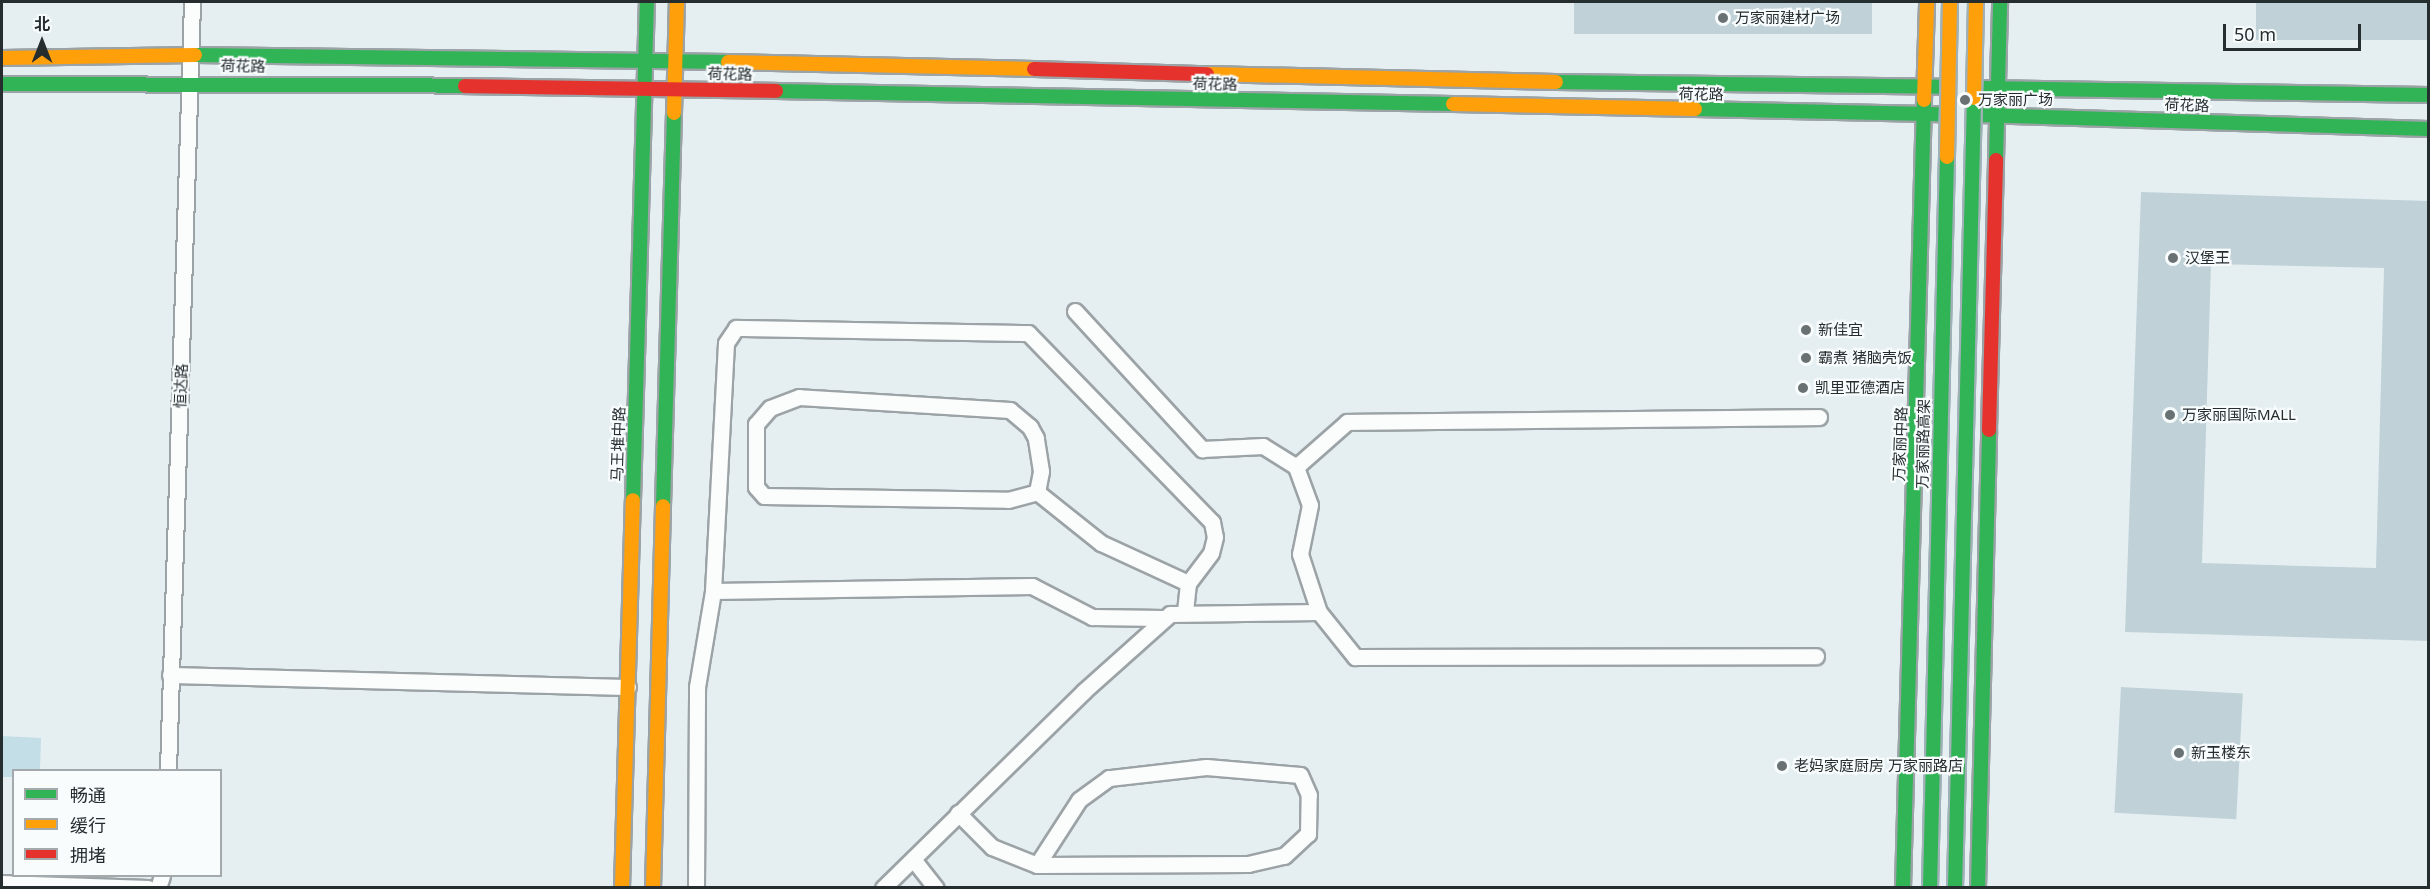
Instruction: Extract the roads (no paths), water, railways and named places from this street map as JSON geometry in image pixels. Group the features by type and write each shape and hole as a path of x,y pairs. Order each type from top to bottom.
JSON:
{"main road":[{"name":"马王堆中路","path":"622,888 647,2"},
{"path":"653,888 677,2"},
{"name":"万家丽中路","path":"1903,888 1926,114 1927,2"},
{"name":"万家丽路高架","path":"1929,888 1950,2"},
{"path":"1955,888 1976,2"},
{"path":"1978,888 2000,2"},
{"name":"荷花路","path":"2,58 191,55 645,60 1589,83 1926,86 2428,95"},
{"name":"荷花路","path":"2,84 191,82 644,88 1926,114 2428,129"}],"street":[{"name":"恒达路","path":"168,769 192,2"},
{"path":"1075,311 1203,449 1263,446 1296,467 1310,505 1300,554 1319,612 1355,657 1816,656"},
{"path":"696,888 697,687 713,591 726,343 730,331 742,327 1028,333 1212,522 1215,537 1211,553 1188,583 1185,613"},
{"path":"799,397 1010,410 1030,427 1036,438 1041,471 1037,492 1008,500 771,498 756,487 756,424 770,408 799,397"},
{"path":"1296,467 1347,422 1819,417"},
{"path":"1037,492 1101,543 1188,583"},
{"path":"713,591 1032,586 1092,618 1163,618 1185,613 1319,612"},
{"path":"883,888 958,813 1163,618"},
{"path":"170,675 628,687"},
{"path":"958,813 992,847 1037,865 1248,864 1284,856 1308,834 1309,795 1300,776 1206,767 1109,778 1080,800 1037,865"},
{"path":"913,859 936,888"},
{"path":"2,883 148,888"}],"place":[{"name":"万家丽建材广场","path":"1723,18"},
{"name":"万家丽广场","path":"1965,100"},
{"name":"汉堡王","path":"2173,258"},
{"name":"新佳宜","path":"1806,330"},
{"name":"霸煮 猪脑壳饭","path":"1806,358"},
{"name":"凯里亚德酒店","path":"1803,388"},
{"name":"万家丽国际MALL","path":"2170,415"},
{"name":"新玉楼东","path":"2179,753"},
{"name":"老妈家庭厨房 万家丽路店","path":"1782,766"}]}
